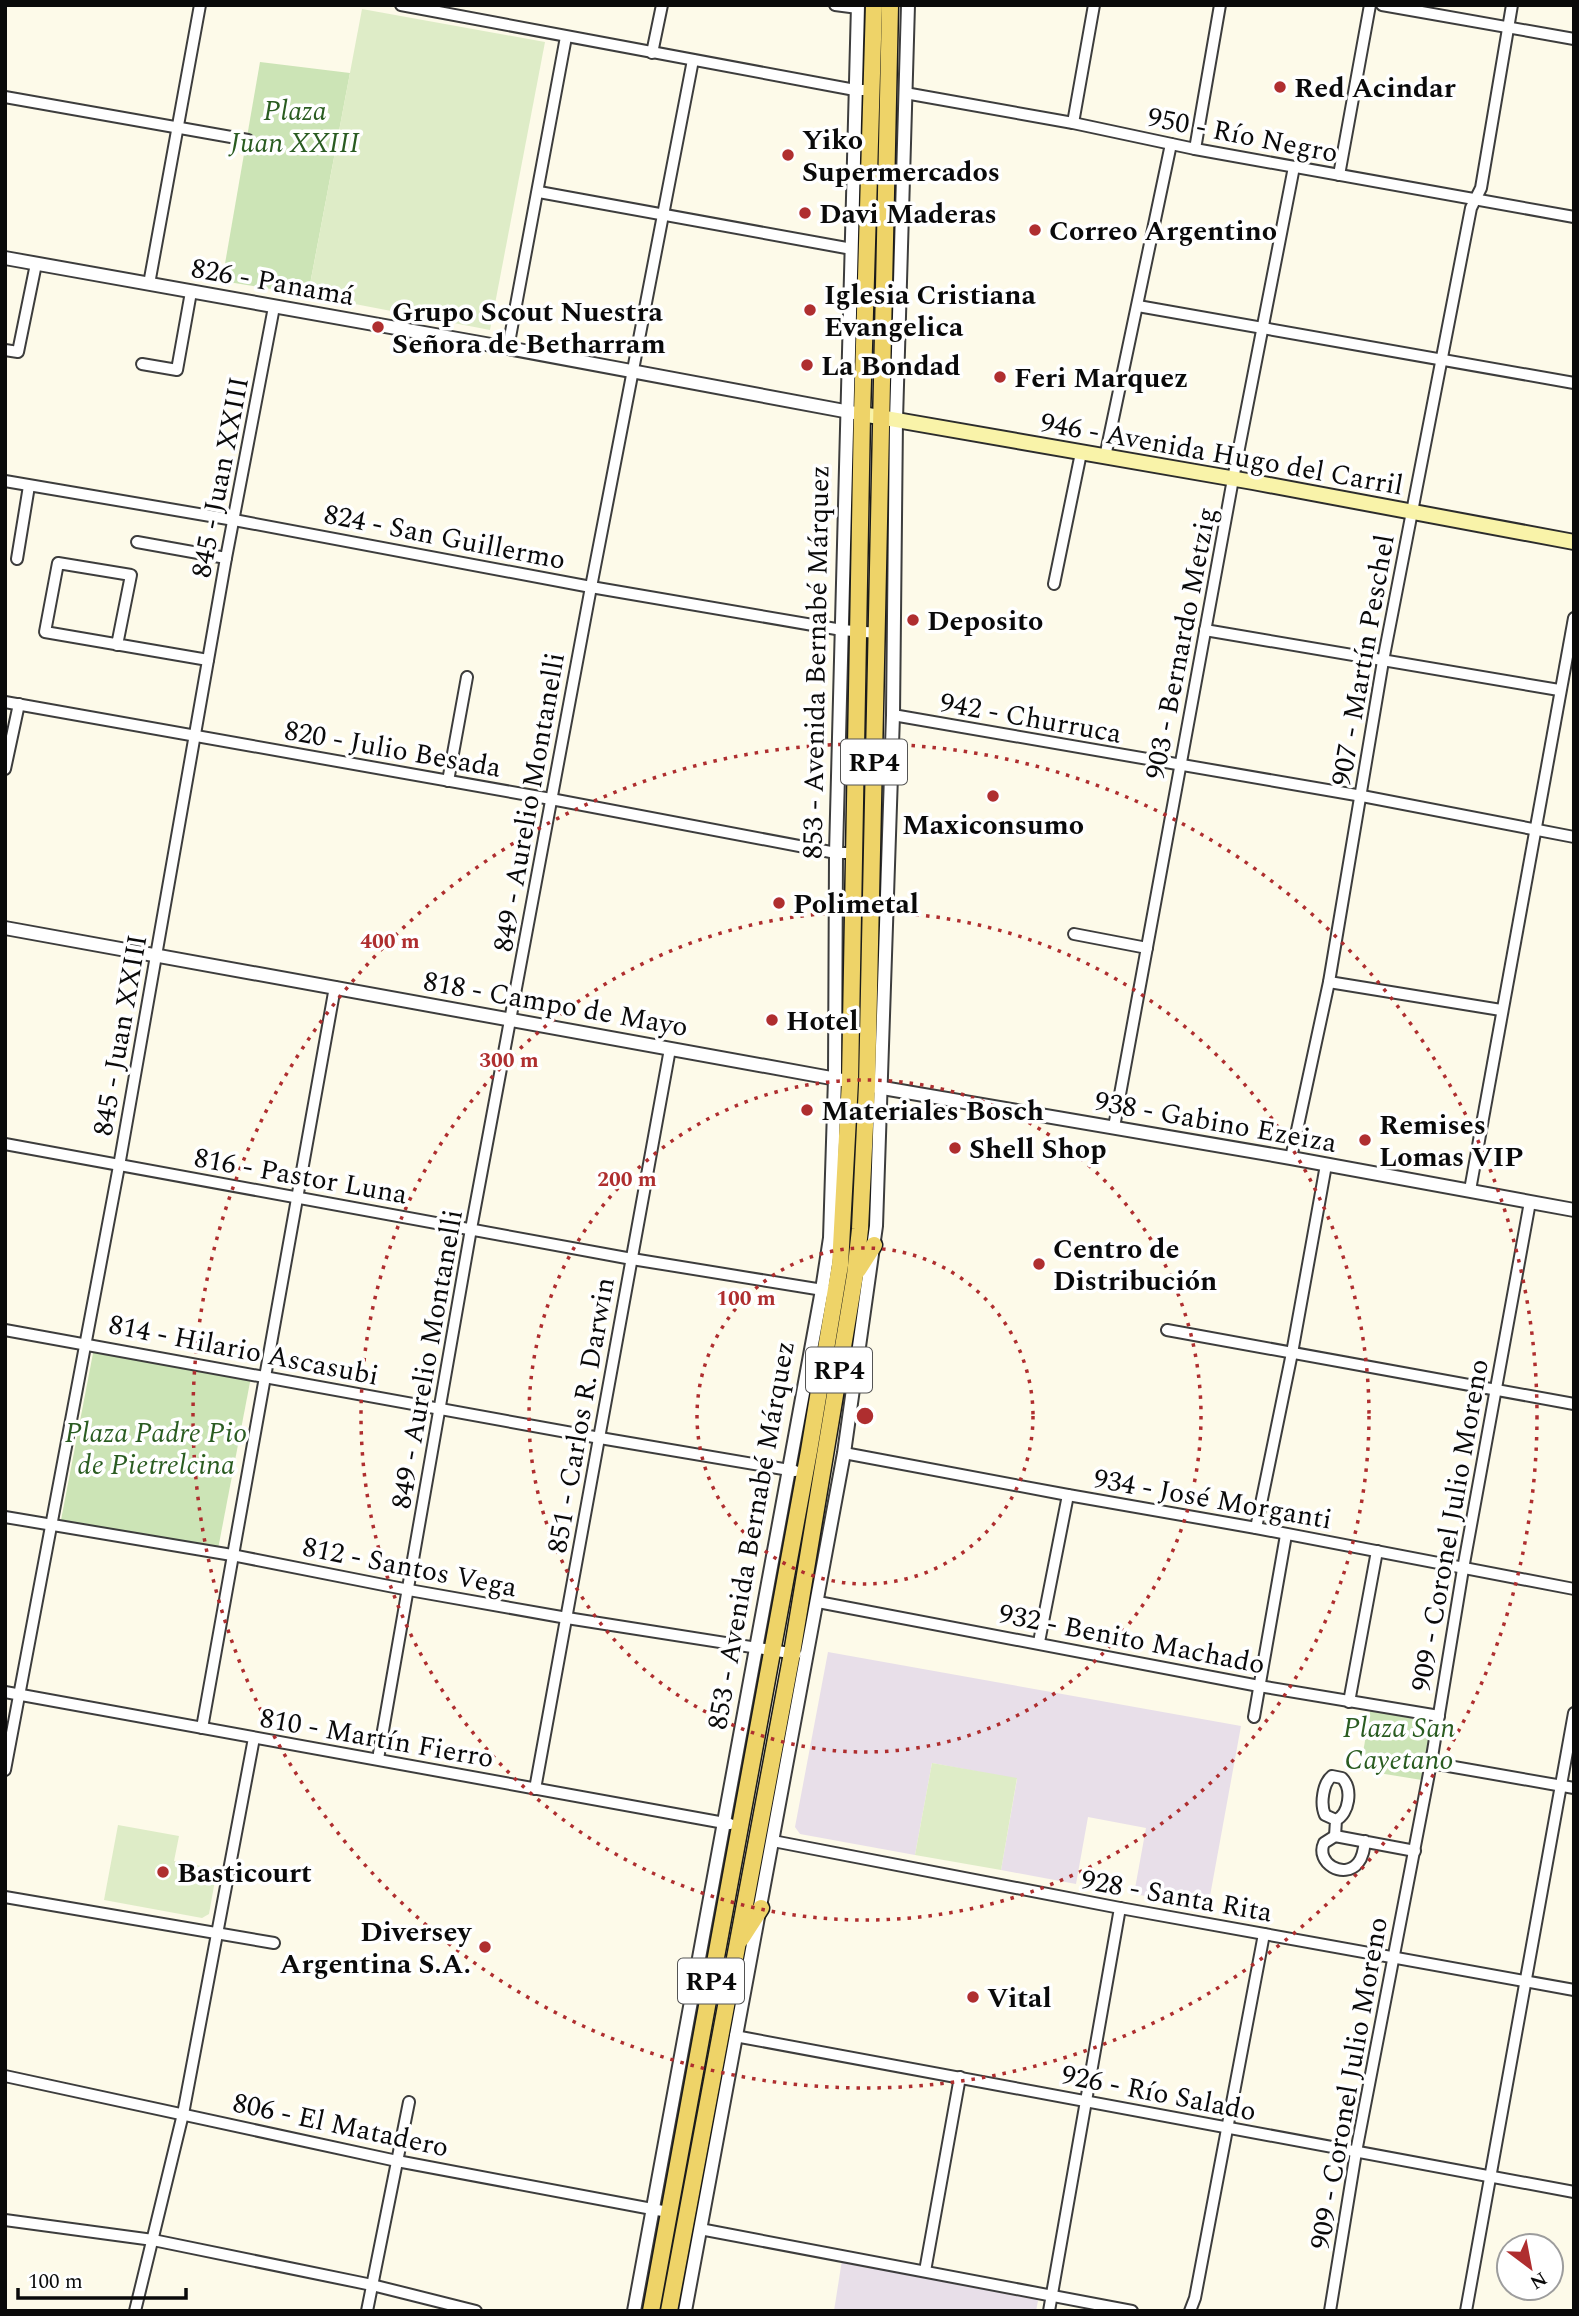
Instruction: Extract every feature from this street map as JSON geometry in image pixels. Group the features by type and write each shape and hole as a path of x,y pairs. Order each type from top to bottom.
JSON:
{"main road":[{"name":"853 - Avenida Bernabé Márquez","path":"651,2311 732,1825 773,1650 797,1471 842,1231 842,1080 855,853 850,631 854,413 872,90 863,6"},
{"name":"853 - Avenida Bernabé Márquez","path":"669,2311 736,1947 800,1655 855,1275 874,1087 877,633 888,418 891,8"},
{"name":"946 - Avenida Hugo del Carril","path":"854,413 1574,542"},
{"path":"855,1275 874,1245"},
{"path":"736,1947 761,1908"}],"street":[{"path":"149,284 200,5"},
{"path":"401,5 440,9 693,61 855,90 872,90"},
{"path":"652,53 662,5"},
{"path":"835,5 863,6"},
{"name":"853 - Avenida Bernabé Márquez","path":"685,2311 773,1841 800,1655 818,1602 844,1453 874,1245 878,1199 874,1087 893,715 888,418 908,5"},
{"path":"1073,123 1094,5"},
{"path":"1195,149 1220,5"},
{"path":"1339,175 1370,5"},
{"path":"1382,5 1574,39"},
{"name":"907 - Martín Peschel","path":"1291,1158 1329,982 1411,511 1471,208 1481,188 1512,5"},
{"name":"853 - Avenida Bernabé Márquez","path":"854,413 852,249 855,90 863,6"},
{"path":"508,348 566,37"},
{"name":"849 - Aurelio Montanelli","path":"379,1759 471,1229 693,61"},
{"name":"950 - Río Negro","path":"905,93 1073,123 1195,149 1574,217"},
{"path":"5,97 248,140"},
{"path":"1105,457 1171,144"},
{"name":"903 - Bernardo Metzig","path":"1114,1127 1233,479 1294,167"},
{"path":"539,191 852,249"},
{"name":"826 - Panamá","path":"5,258 854,413"},
{"path":"5,350 18,352 36,264"},
{"path":"142,365 177,370 191,292"},
{"path":"1138,306 1574,383"},
{"name":"845 - Juan XXIII","path":"5,1770 119,1166 226,558 274,307"},
{"path":"1054,584 1081,453"},
{"name":"824 - San Guillermo","path":"5,481 234,520 591,587 850,631 877,633"},
{"path":"17,559 29,486"},
{"path":"136,542 226,558"},
{"path":"117,645 131,575 58,563 45,632 117,645 208,660"},
{"path":"1470,1190 1574,618"},
{"path":"1205,630 1559,691"},
{"name":"853 - Avenida Bernabé Márquez","path":"842,1080 836,853 850,631"},
{"path":"448,781 467,677"},
{"name":"820 - Julio Besada","path":"5,702 551,799 836,853 855,853"},
{"path":"5,769 19,704"},
{"name":"942 - Churruca","path":"893,715 1362,796 1574,837"},
{"name":"818 - Campo de Mayo","path":"5,928 842,1080"},
{"path":"1074,934 1147,948"},
{"path":"1329,982 1501,1010"},
{"path":"202,1728 335,987"},
{"name":"851 - Carlos R. Darwin","path":"535,1789 670,1049"},
{"name":"938 - Gabino Ezeiza","path":"842,1080 1574,1210"},
{"name":"816 - Pastor Luna","path":"5,1144 632,1259 829,1291"},
{"path":"1256,1528 1292,1353 1326,1165"},
{"name":"909 - Coronel Julio Moreno","path":"1330,2311 1356,2152 1432,1763 1530,1202"},
{"name":"814 - Hilario Ascasubi","path":"5,1330 797,1471"},
{"path":"1167,1330 1574,1404"},
{"name":"934 - José Morganti","path":"844,1453 1574,1589"},
{"name":"853 - Avenida Bernabé Márquez","path":"634,2311 652,2208 732,1825 756,1648 797,1471"},
{"path":"1039,1642 1068,1495"},
{"name":"812 - Santos Vega","path":"5,1517 232,1555 567,1618 800,1655"},
{"path":"1254,1717 1286,1535"},
{"path":"1349,1702 1377,1551"},
{"name":"932 - Benito Machado","path":"818,1602 1259,1686 1439,1716"},
{"name":"810 - Martín Fierro","path":"5,1692 732,1825"},
{"path":"1466,2311 1574,1713"},
{"path":"135,2311 183,2114 254,1738"},
{"path":"1432,1763 1574,1788"},
{"path":"1335,1836 1336,1820"},
{"path":"1365,1841 1358,1863 1342,1870 1329,1865 1321,1853 1324,1843 1335,1836 1365,1841 1415,1851"},
{"name":"928 - Santa Rita","path":"773,1841 1121,1908 1574,1990"},
{"path":"5,1897 274,1943"},
{"path":"1049,2311 1121,1908"},
{"path":"1190,2311 1195,2298 1264,1934"},
{"name":"926 - Río Salado","path":"735,2036 1574,2192"},
{"name":"806 - El Matadero","path":"5,2076 397,2161 668,2212"},
{"path":"925,2271 960,2077"},
{"path":"367,2311 408,2102"},
{"path":"5,2220 153,2240 372,2285 477,2311"},
{"path":"700,2229 1132,2311"}],"shaded area":[{"path":"828,1652 1241,1726 1208,1907 1134,1894 1146,1828 1088,1817 1076,1884 1001,1870 1017,1779 932,1763 915,1855 800,1834 795,1827"},
{"path":"842,2260 1034,2295 1038,2301 1036,2311 834,2311"}],"green space":[{"path":"362,9 545,42 490,330 308,295"},
{"name":"Plaza Juan XXIII","path":"260,62 350,73 308,295 222,281"},
{"name":"Plaza Padre Pio de Pietrelcina","path":"94,1348 251,1377 218,1549 61,1520"},
{"name":"Plaza San Cayetano","path":"1371,1706 1439,1716 1428,1781 1360,1770"},
{"path":"932,1763 1017,1778 1001,1870 915,1855"},
{"name":"Basticourt","path":"118,1825 179,1836 174,1861 217,1869 209,1914 202,1918 104,1900"}],"place":[{"name":"Red Acindar","path":"1280,87"},
{"name":"Yiko Supermercados","path":"788,155"},
{"name":"Davi Maderas","path":"805,213"},
{"name":"Correo Argentino","path":"1035,230"},
{"name":"Iglesia Cristiana Evangelica","path":"810,310"},
{"name":"Grupo Scout Nuestra Señora de Betharram","path":"378,327"},
{"name":"La Bondad","path":"807,365"},
{"name":"Feri Marquez","path":"1000,377"},
{"name":"Deposito","path":"913,620"},
{"name":"Maxiconsumo","path":"993,796"},
{"name":"Polimetal","path":"779,903"},
{"name":"Hotel","path":"772,1020"},
{"name":"Materiales Bosch","path":"807,1110"},
{"name":"Remises Lomas VIP","path":"1365,1140"},
{"name":"Shell Shop","path":"955,1148"},
{"name":"Centro de Distribución","path":"1039,1264"},
{"name":"Basticourt","path":"163,1872"},
{"name":"Diversey Argentina S.A.","path":"485,1947"},
{"name":"Vital","path":"973,1997"}]}
